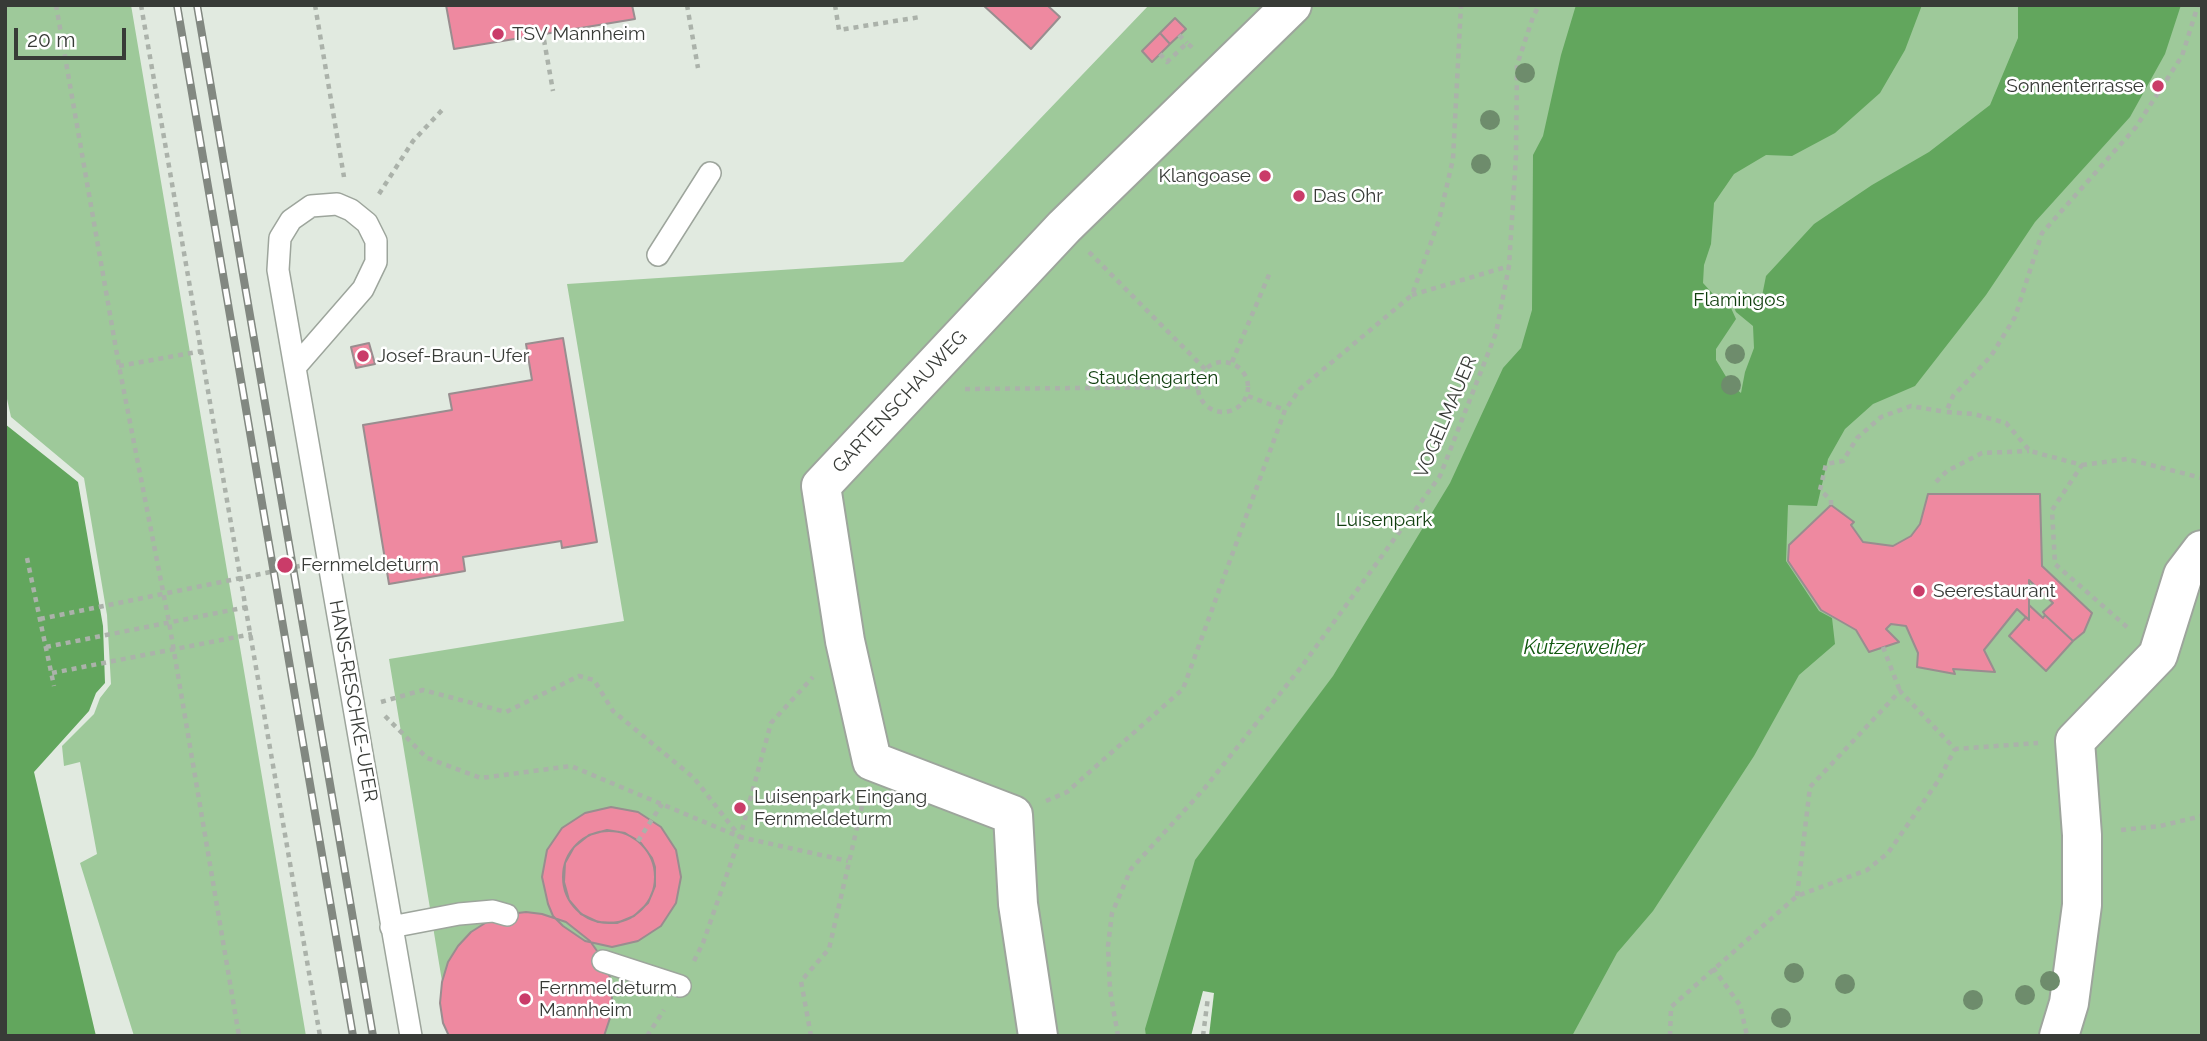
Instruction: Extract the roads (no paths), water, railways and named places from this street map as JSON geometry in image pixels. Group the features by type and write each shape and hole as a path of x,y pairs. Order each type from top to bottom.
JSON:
{"street":[{"name":"GARTENSCHAUWEG","path":"1038,1036 1018,904 1013,815 872,761 845,641 821,486 1064,227 1292,5"},
{"path":"2059,1036 2069,1003 2082,905 2082,835 2075,741 2158,655 2183,575 2202,550"}],"lane":[{"path":"658,255 710,173"},
{"name":"HANS-RESCHKE-UFER","path":"296,366 363,289 376,262 376,241 356,214 337,204 311,206 294,216 280,237 278,270 411,1036"},
{"path":"391,927 459,914 493,911 507,915"},
{"path":"603,961 680,986"}],"water":[{"name":"Kutzerweiher","path":"1576,5 1922,5 1905,50 1880,93 1835,133 1792,156 1766,155 1734,174 1714,203 1711,244 1704,265 1703,283 1713,294 1726,297 1736,319 1716,349 1716,360 1731,385 1741,393 1754,348 1753,326 1736,312 1732,303 1735,295 1744,292 1753,297 1762,296 1766,276 1814,224 1872,185 1929,152 1990,105 2018,38 2018,5 2181,5 2165,54 2130,117 2035,222 1986,295 1915,386 1873,404 1845,429 1828,459 1817,506 1788,505 1786,561 1819,611 1832,618 1835,644 1799,675 1754,756 1653,911 1617,953 1572,1036 1146,1036 1145,1029 1195,860 1333,676 1450,483 1503,368 1521,348 1532,310 1533,155 1543,136 1561,55"},
{"path":"5,424 78,482 103,626 105,683 96,693 89,711 34,772 96,1036 5,1036"}],"railway":[{"path":"177,5 353,1036"},
{"path":"197,5 373,1036"}],"place":[{"name":"TSV Mannheim","path":"498,34"},
{"name":"Sonnenterrasse","path":"2158,86"},
{"name":"Klangoase","path":"1265,176"},
{"name":"Das Ohr","path":"1299,196"},
{"name":"Josef-Braun-Ufer","path":"363,356"},
{"name":"Fernmeldeturm","path":"285,565"},
{"name":"Seerestaurant","path":"1919,591"},
{"name":"Luisenpark Eingang Fernmeldeturm","path":"740,808"},
{"name":"Fernmeldeturm Mannheim","path":"525,999"}],"park label":[{"name":"Flamingos","path":"1739,300"},
{"name":"Staudengarten","path":"1153,378"},
{"name":"Luisenpark","path":"1384,520"}]}
